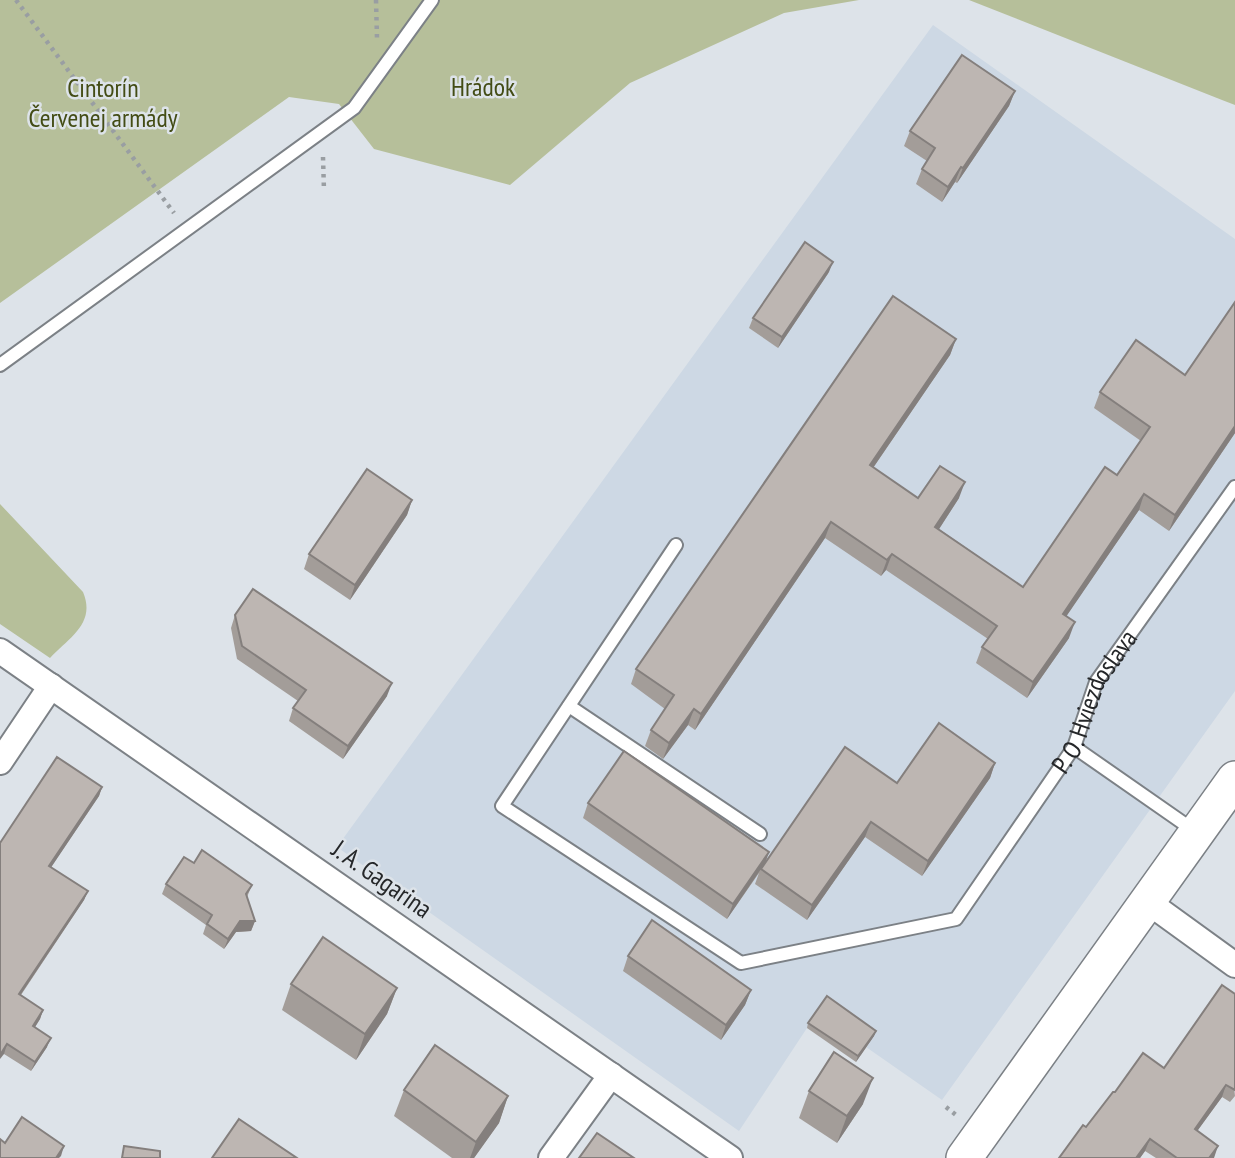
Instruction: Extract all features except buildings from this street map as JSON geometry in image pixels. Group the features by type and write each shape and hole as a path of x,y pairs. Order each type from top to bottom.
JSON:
{"street":[{"name":"J. A. Gagarina","path":"0,651 730,1158"},
{"path":"0,762 51,686"},
{"path":"964,1158 1235,779"},
{"path":"1148,902 1235,965"},
{"path":"551,1158 611,1074"}],"lane":[{"path":"0,365 354,108 432,0"},
{"name":"P. O. Hviezdoslava","path":"569,706 502,806 741,963 956,919 1074,747 1097,682 1235,487"},
{"path":"676,545 569,706 760,834"},
{"path":"1074,747 1197,833"}],"path":[{"path":"16,0 186,230"}],"shaded area":[{"path":"933,25 1235,239 1235,691 942,1100 866,1047 874,1035 807,1028 739,1131 337,847"}],"green space":[{"path":"0,0 859,0 784,13 630,83 510,185 374,149 339,104 289,97 0,303"},
{"path":"969,0 1235,0 1235,105 1222,100"},
{"path":"0,504 83,592 86,603 84,621 50,658 0,624"}],"park label":[{"name":"Hrádok","path":"483,87"},
{"name":"Cintorín Červenej armády","path":"103,103"}]}
